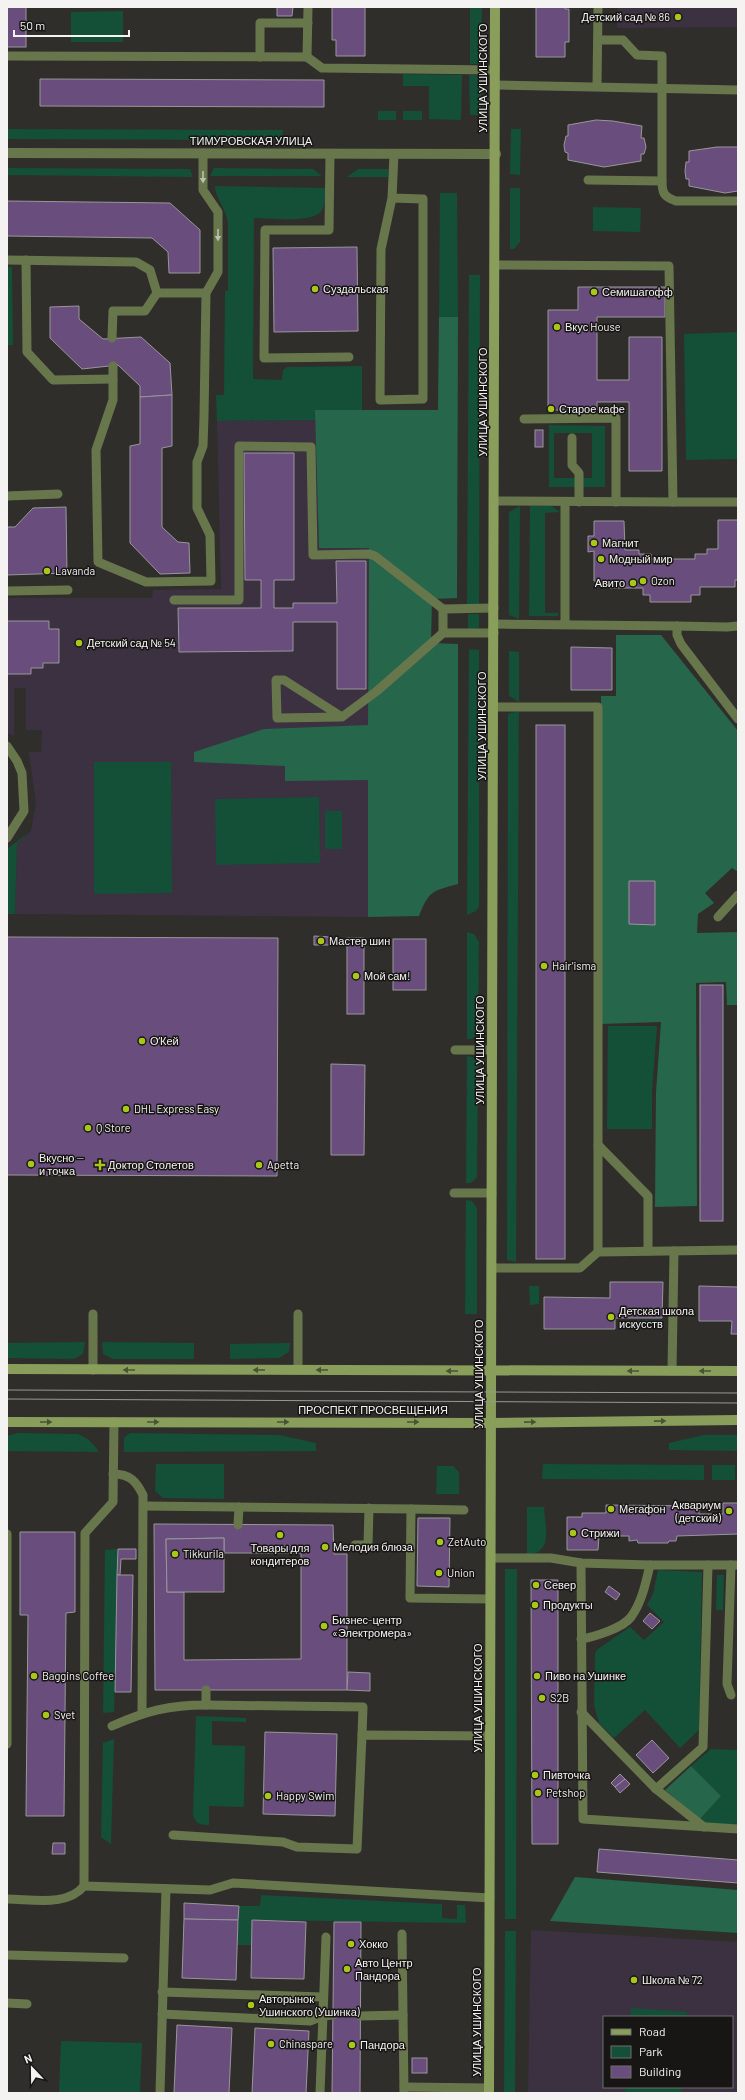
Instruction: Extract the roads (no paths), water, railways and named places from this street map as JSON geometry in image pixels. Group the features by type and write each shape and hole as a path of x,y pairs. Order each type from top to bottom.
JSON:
{"street":[{"name":"УЛИЦА УШИНСКОГО","path":"489,2091 496,154 495,7"},
{"name":"ТИМУРОВСКАЯ УЛИЦА","path":"7,153 496,154"},
{"path":"7,1369 738,1372"},
{"name":"ПРОСПЕКТ ПРОСВЕЩЕНИЯ","path":"7,1422 491,1423 738,1420"}],"lane":[{"path":"307,57 308,7"},
{"path":"597,86 598,7"},
{"path":"260,57 260,23 308,23"},
{"path":"598,40 623,40 637,55 662,56 662,192 667,198 676,201 738,201"},
{"path":"7,56 307,57 322,68 495,70"},
{"path":"495,85 738,90"},
{"path":"112,366 114,379 113,400 96,450 98,562 146,582 211,581 210,534 197,508 198,462 203,446 206,293 218,272 218,212 203,190 203,153"},
{"path":"330,154 330,230 265,230 264,358 349,357"},
{"path":"392,198 422,199 423,399 380,400 381,249 392,198 394,154"},
{"path":"588,180 662,181"},
{"path":"7,260 136,262 150,270 157,293"},
{"path":"26,260 27,352 53,380 114,379"},
{"path":"495,265 669,266 673,502"},
{"path":"157,293 206,293"},
{"path":"112,338 113,311 145,311 157,293"},
{"path":"524,418 616,418 616,502"},
{"path":"572,438 572,465 579,473 579,502"},
{"path":"174,600 239,600 240,446 310,447 313,555 369,554 375,556 443,609 494,608"},
{"path":"7,496 58,494"},
{"path":"494,501 738,502"},
{"path":"564,624 565,502"},
{"path":"7,591 68,590"},
{"path":"443,609 443,633"},
{"path":"342,717 284,680 276,680 277,718 342,717 377,691 443,633 494,628 564,624 738,626"},
{"path":"676,626 677,635 681,644 738,719"},
{"path":"494,707 598,707 598,1252"},
{"path":"7,746 17,761 22,773 24,811 7,838"},
{"path":"718,917 738,895"},
{"path":"455,1050 492,1050"},
{"path":"598,1146 648,1196 648,1251"},
{"path":"454,1193 492,1193"},
{"path":"492,1268 580,1268 598,1252 738,1250"},
{"path":"672,1371 674,1251"},
{"path":"93,1314 93,1370"},
{"path":"298,1314 298,1370"},
{"path":"84,1886 85,1533 113,1502 114,1422"},
{"path":"113,1474 123,1474 132,1478 143,1496 142,1714"},
{"path":"144,1506 464,1510"},
{"path":"238,1525 239,1507"},
{"path":"355,1545 368,1545 369,1508"},
{"path":"411,1509 410,1598 490,1599"},
{"path":"7,1534 7,1744"},
{"path":"491,1558 551,1558 581,1563 650,1565 734,1565 728,1684 731,1695"},
{"path":"581,1563 583,1819 738,1829"},
{"path":"581,1639 600,1636 631,1618 644,1588 650,1565"},
{"path":"656,1790 703,1747 708,1565"},
{"path":"206,1690 206,1705"},
{"path":"112,1726 142,1714 178,1705 363,1707 357,1849 297,1846 283,1842 173,1835"},
{"path":"581,1712 656,1790 704,1827"},
{"path":"362,1735 490,1736"},
{"path":"7,1899 63,1899 73,1896 84,1886 210,1890 233,1883 490,1898"},
{"path":"160,2093 166,1889"},
{"path":"402,1934 404,2090 489,2091"},
{"path":"320,2093 326,1937"},
{"path":"7,1956 124,1958"},
{"path":"162,1992 324,1998"},
{"path":"7,2003 27,2004"},
{"path":"162,2014 310,2021 323,2016 332,2016"},
{"path":"360,2016 403,2015"}],"tram line":[{"path":"7,1390 738,1393"},
{"path":"7,1399 738,1403"}],"place":[{"name":"Детский сад № 86","path":"678,17"},
{"name":"Суздальская","path":"315,289"},
{"name":"Семишагофф","path":"594,292"},
{"name":"Вкус House","path":"557,327"},
{"name":"Старое кафе","path":"551,409"},
{"name":"Магнит","path":"594,543"},
{"name":"Модный мир","path":"601,559"},
{"name":"Lavanda","path":"47,571"},
{"name":"Ozon","path":"643,581"},
{"name":"Авито","path":"633,583"},
{"name":"Детский сад № 54","path":"79,643"},
{"name":"Мастер шин","path":"321,941"},
{"name":"Hair'isma","path":"544,966"},
{"name":"Мой сам!","path":"356,976"},
{"name":"О’Кей","path":"142,1041"},
{"name":"DHL Express Easy","path":"126,1109"},
{"name":"Q Store","path":"88,1128"},
{"name":"Вкусно — и точка","path":"31,1164"},
{"name":"Доктор Столетов","path":"100,1165"},
{"name":"Apetta","path":"259,1165"},
{"name":"Детская школа искусств","path":"611,1317"},
{"name":"Мегафон","path":"611,1509"},
{"name":"Аквариум (детский)","path":"729,1511"},
{"name":"Стрижи","path":"573,1533"},
{"name":"Товары для кондитеров","path":"280,1535"},
{"name":"ZetAuto","path":"440,1542"},
{"name":"Мелодия блюза","path":"325,1547"},
{"name":"Tikkurila","path":"175,1554"},
{"name":"Union","path":"439,1573"},
{"name":"Север","path":"536,1585"},
{"name":"Продукты","path":"535,1605"},
{"name":"Бизнес-центр «Электромера»","path":"324,1626"},
{"name":"Baggins Coffee","path":"34,1676"},
{"name":"Пиво на Ушинке","path":"537,1676"},
{"name":"S2B","path":"542,1698"},
{"name":"Svet","path":"46,1715"},
{"name":"Пивточка","path":"535,1775"},
{"name":"Petshop","path":"538,1793"},
{"name":"Happy Swim","path":"268,1796"},
{"name":"Хокко","path":"351,1944"},
{"name":"Авто Центр Пандора","path":"347,1969"},
{"name":"Школа № 72","path":"634,1980"},
{"name":"Авторынок Ушинского (Ушинка)","path":"251,2005"},
{"name":"Chinaspare","path":"271,2044"},
{"name":"Пандора","path":"352,2045"}]}
